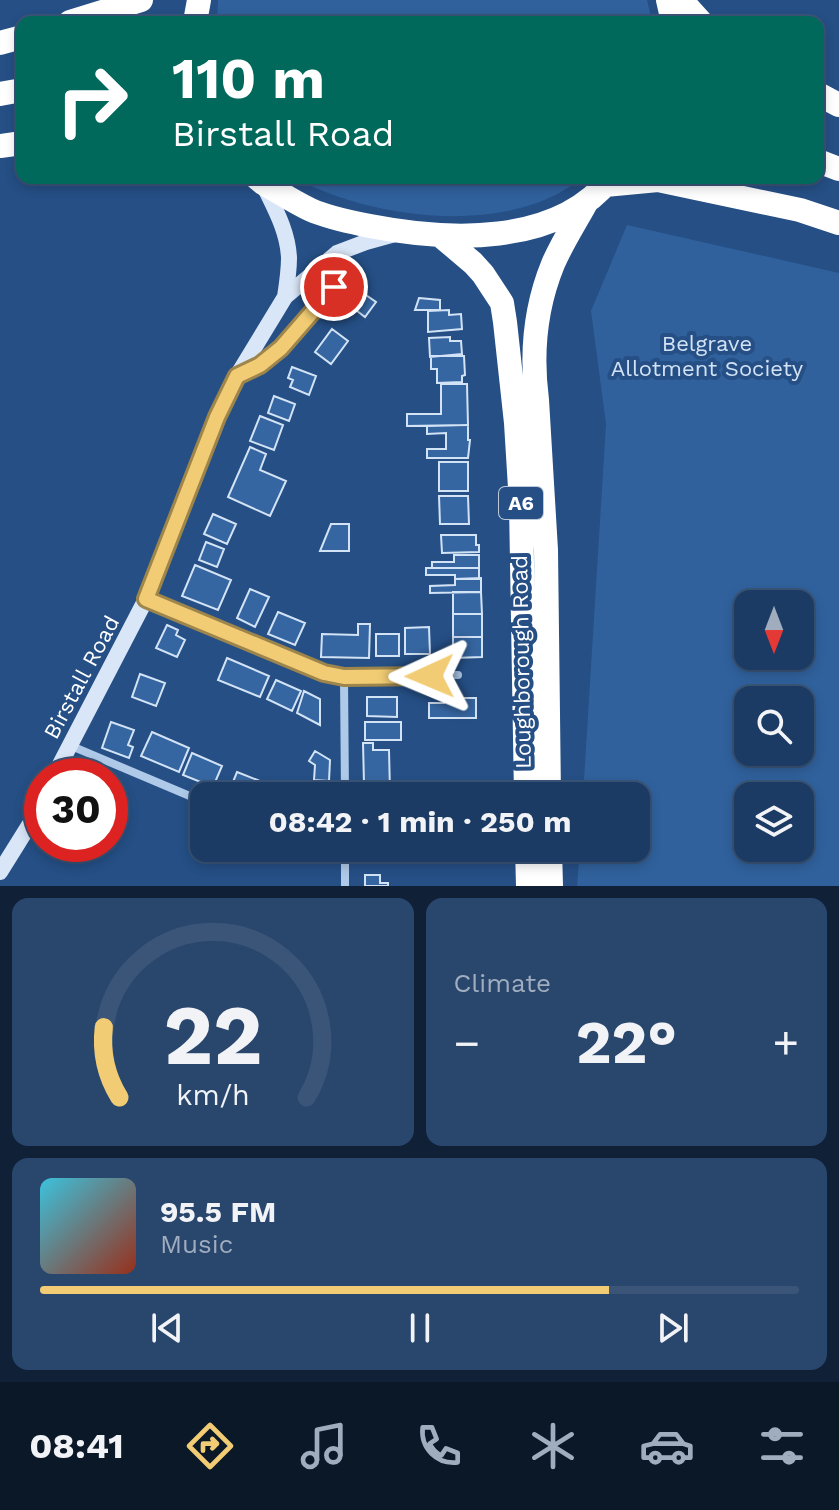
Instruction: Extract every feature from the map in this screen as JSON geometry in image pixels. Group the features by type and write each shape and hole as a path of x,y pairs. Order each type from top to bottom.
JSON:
{"highway":[{"path":"89,16 141,0"},
{"path":"681,0 696,16"},
{"name":"A6","path":"267,184 312,211 402,232 441,236 518,230 562,216 586,203 606,184"},
{"path":"677,184 800,210 839,223"},
{"name":"Loughborough Road","path":"549,782 546,550 534,378 535,323 553,263 586,203"},
{"name":"Loughborough Road","path":"441,236 483,274 502,303 505,322 521,504 526,782"},
{"path":"527,862 528,886"},
{"path":"550,862 551,886"}],"street":[{"name":"Birstall Road","path":"262,184 287,243 289,270 285,297"},
{"name":"Birstall Road","path":"63,758 146,599 217,417 237,376 285,297 337,253 402,232"},
{"path":"237,376 271,357 334,287"},
{"path":"311,294 321,303"},
{"path":"146,599 324,673 344,677 458,675"},
{"path":"344,677 345,782"},
{"path":"69,745 190,796"},
{"path":"0,872 24,833"},
{"path":"345,862 345,886"}],"green space":[{"path":"218,0 647,0 651,16 217,16"},
{"path":"309,184 573,184 552,197 517,209 480,215 440,216 401,212 362,204"},
{"name":"Belgrave Allotment Society","path":"627,225 839,273 839,886 577,886 579,862 650,862 650,782 584,782 606,424 591,311"}],"building":[{"path":"363,293 376,302 365,317 352,307"},
{"path":"419,298 440,300 440,310 415,310"},
{"path":"449,310 449,315 461,314 462,329 428,332 428,311"},
{"path":"332,329 348,341 331,364 315,352"},
{"path":"450,337 450,341 461,341 462,354 430,357 429,338"},
{"path":"431,356 464,356 465,375 462,382 437,383 437,369 431,369"},
{"path":"292,367 316,376 309,395 290,387 293,380 288,378"},
{"path":"441,384 467,384 468,425 407,426 407,414 441,414"},
{"path":"274,396 295,404 289,421 268,413"},
{"path":"260,416 283,425 274,450 250,441"},
{"path":"468,425 468,458 427,458 427,449 446,449 446,433 427,434 427,426"},
{"path":"250,447 266,454 260,470 286,481 270,516 228,497"},
{"path":"439,462 468,462 468,491 439,491"},
{"path":"439,496 468,496 469,524 440,524"},
{"path":"213,514 236,524 227,544 204,534"},
{"path":"331,524 349,524 349,551 320,551"},
{"path":"441,535 476,535 479,552 442,553"},
{"path":"206,542 224,549 217,567 199,560"},
{"path":"454,555 479,555 479,568 432,568 432,562 454,562"},
{"path":"195,565 231,580 218,610 182,596"},
{"path":"426,568 479,568 479,579 426,575"},
{"path":"481,578 481,592 430,593 430,586 455,585 455,579"},
{"path":"250,589 269,597 255,627 237,618"},
{"path":"453,592 481,592 482,614 453,614"},
{"path":"278,612 305,623 295,645 268,634"},
{"path":"453,614 482,614 482,637 453,637"},
{"path":"358,624 370,624 369,658 321,657 322,634 358,635"},
{"path":"167,625 178,630 176,635 185,640 177,657 156,648"},
{"path":"429,627 430,654 405,654 405,628"},
{"path":"376,634 399,634 399,656 376,656"},
{"path":"453,637 482,637 482,657 453,658"},
{"path":"227,658 269,676 260,697 218,680"},
{"path":"140,674 165,683 156,706 132,697"},
{"path":"276,680 301,691 292,711 267,699"},
{"path":"304,691 320,699 320,725 297,713"},
{"path":"367,697 397,697 397,717 367,716"},
{"path":"444,698 476,698 476,718 429,718 429,703 444,703"},
{"path":"111,722 134,730 128,745 133,747 129,758 102,748"},
{"path":"365,722 401,722 401,740 365,740"},
{"path":"152,732 189,748 179,772 141,756"},
{"path":"363,743 373,743 373,750 389,750 390,782 364,782"},
{"path":"315,751 330,760 329,781 314,780 315,765 309,761"},
{"path":"192,753 222,766 215,782 200,782 183,775"},
{"path":"237,772 262,782 233,782"},
{"path":"365,875 380,875 380,883 388,883 388,886 365,886"}],"route":[{"path":"334,287 281,348 260,365 237,376 217,417 146,599 324,673 344,677 430,676"}]}
